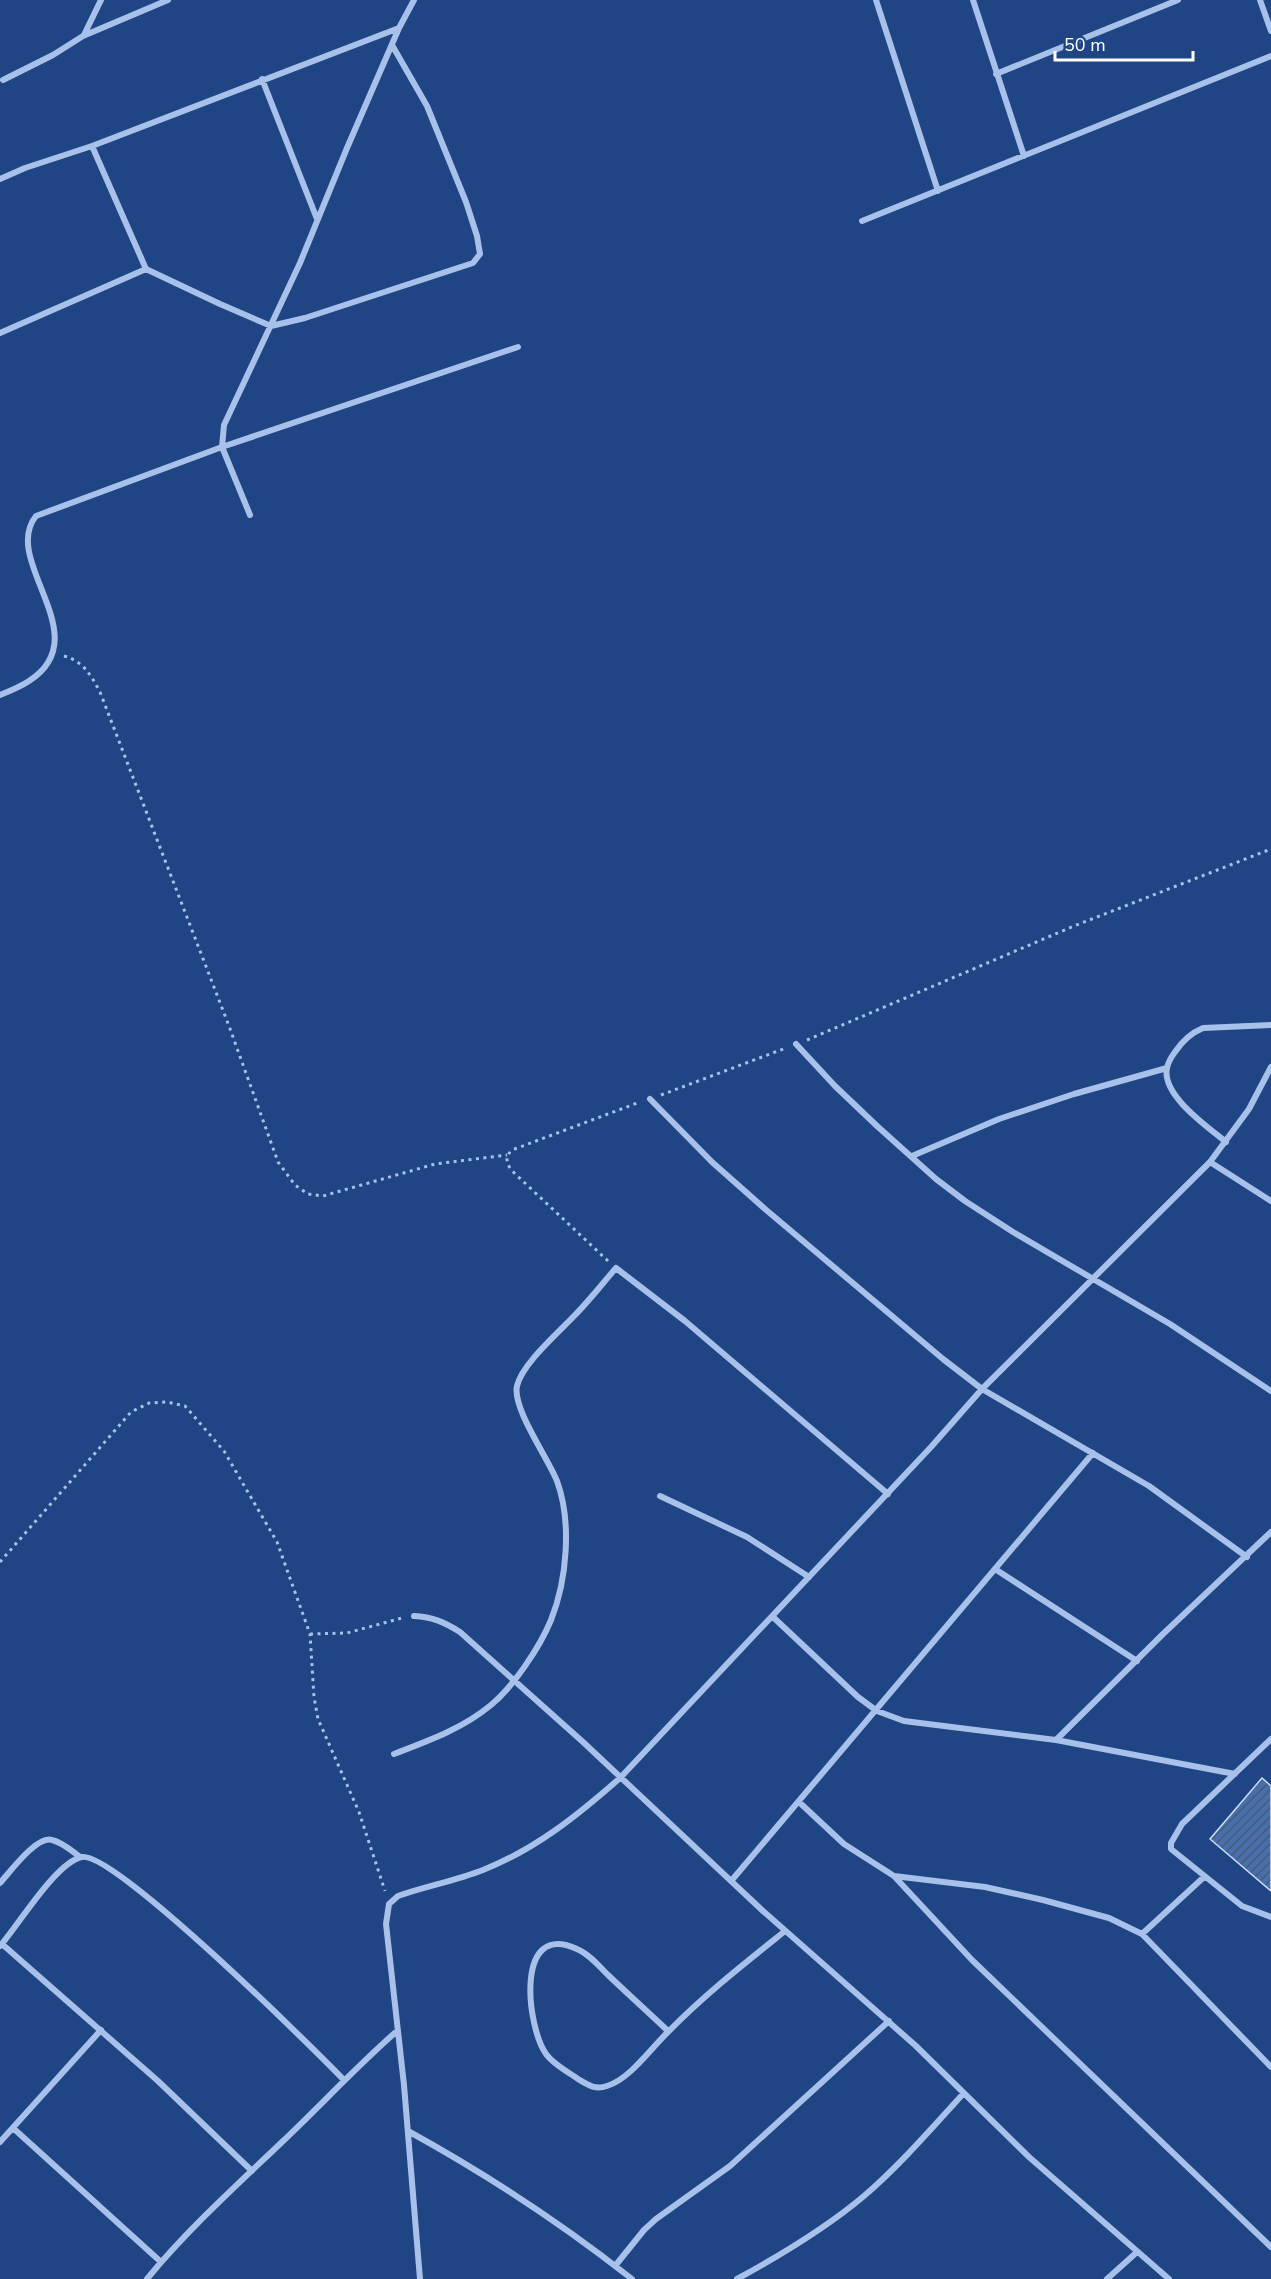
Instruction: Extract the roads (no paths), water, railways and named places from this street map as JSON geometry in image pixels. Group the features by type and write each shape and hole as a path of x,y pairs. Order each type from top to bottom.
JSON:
{"street":[{"path":"83,36 101,0"},
{"path":"3,80 53,55 83,36 168,0"},
{"path":"250,514 222,447 224,425 271,326 399,28 414,0"},
{"path":"876,0 938,191"},
{"path":"973,0 1024,156"},
{"path":"996,74 1178,0"},
{"path":"1260,0 1271,31"},
{"path":"0,179 399,28"},
{"path":"92,146 146,269 271,326 305,318 464,268 478,259 480,254 466,202 427,106 392,45"},
{"path":"862,221 1271,56"},
{"path":"262,79 317,220"},
{"path":"0,333 146,269"},
{"path":"21,537 28,522 46,511 222,447 518,347"},
{"path":"0,695 30,681 45,666 50,653 52,642 48,620 26,571"},
{"path":"1226,1142 1180,1102 1168,1082 1167,1068 1184,1040 1193,1032 1203,1028 1271,1025"},
{"path":"796,1044 834,1086 936,1179 965,1201 1012,1232 1170,1324 1271,1391"},
{"path":"420,2279 408,2131 386,1924 389,1904 398,1896 482,1870 519,1854 564,1825 620,1778 888,1494 982,1389 1210,1162 1249,1109 1271,1067"},
{"path":"912,1156 999,1119 1074,1094 1167,1068"},
{"path":"650,1099 712,1162 765,1209 907,1330 982,1389 1149,1486 1246,1557"},
{"path":"1210,1162 1271,1201"},
{"path":"394,1754 437,1738 465,1723 492,1704 514,1681 550,1621 558,1597 565,1536 563,1503 557,1481 518,1403 518,1383 533,1361 616,1268 686,1321 888,1494"},
{"path":"732,1881 1093,1453"},
{"path":"660,1496 747,1537 809,1577"},
{"path":"1056,1740 1271,1532"},
{"path":"995,1569 1137,1661"},
{"path":"414,1616 430,1617 442,1621 460,1632 785,1930 889,2021 1029,2157 1169,2279"},
{"path":"772,1617 835,1676 877,1711 904,1721 1056,1740 1235,1774"},
{"path":"1271,1739 1182,1824 1171,1843 1172,1849 1242,1906 1271,1917"},
{"path":"799,1802 844,1844 894,1876 972,1960 1271,2247"},
{"path":"0,1883 29,1852 46,1839 60,1843 80,1857 92,1858 112,1870 168,1914 288,2023 344,2080"},
{"path":"80,1857 64,1867 49,1883 1,1945 158,2081 252,2171"},
{"path":"894,1876 985,1887 1109,1918 1142,1934 1271,2067"},
{"path":"1142,1934 1204,1877"},
{"path":"668,2031 579,1950 557,1944 539,1953 534,1959 530,1982 531,2000 541,2044 546,2054 587,2085 601,2088 619,2081 668,2031 730,1975 785,1930"},
{"path":"615,2266 644,2230 656,2219 730,2166 889,2021"},
{"path":"0,2142 101,2030"},
{"path":"147,2279 161,2262 252,2171 397,2031"},
{"path":"738,2279 824,2226 862,2197 889,2173 963,2094"},
{"path":"13,2128 161,2262"},
{"path":"408,2131 508,2189 632,2279"},
{"path":"1107,2279 1137,2252"}]}
